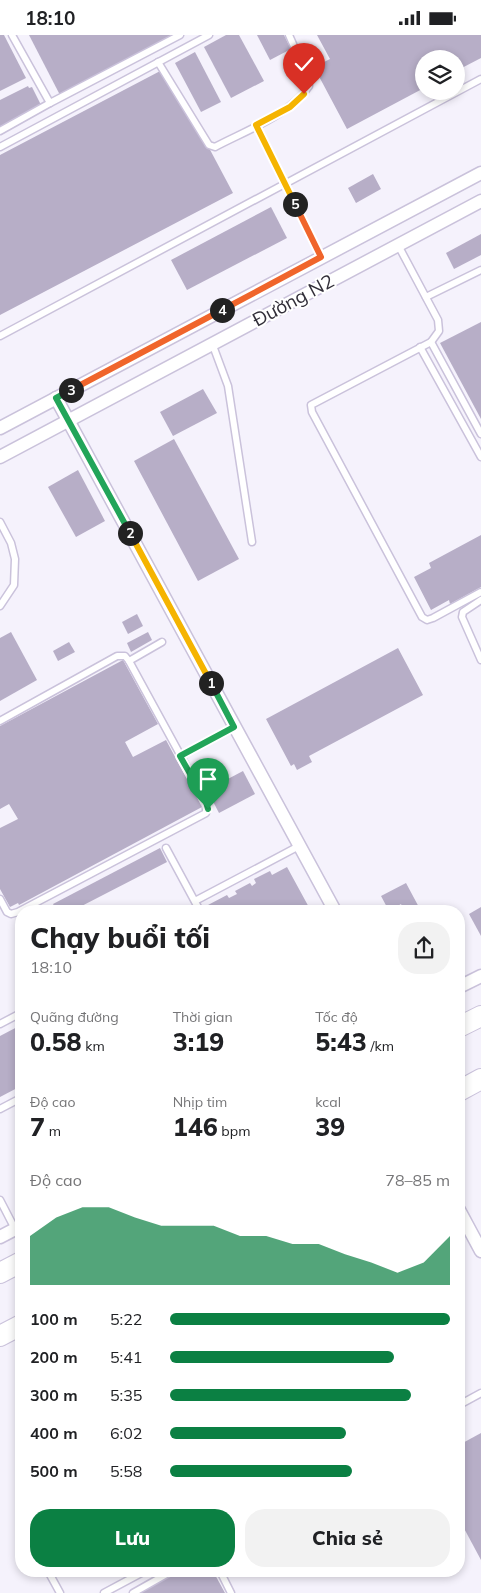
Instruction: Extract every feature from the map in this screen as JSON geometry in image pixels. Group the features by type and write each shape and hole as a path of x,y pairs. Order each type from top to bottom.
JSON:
{"main road":[{"path":"465,1024 481,1015"},
{"path":"465,1088 481,1079"},
{"path":"0,1273 15,1265"},
{"path":"0,1336 15,1328"}],"street":[{"name":"Đường N2","path":"0,428 481,173"},
{"name":"Đường N2","path":"0,457 481,201"},
{"path":"56,398 332,905"},
{"path":"465,984 481,975"},
{"path":"465,1221 481,1251"},
{"path":"0,1237 15,1230"}],"lane":[{"path":"12,35 50,103"},
{"path":"0,131 180,35"},
{"path":"0,147 209,35"},
{"path":"158,62 209,145 214,147 290,107 304,94 309,86 308,78 289,35"},
{"path":"0,336 481,79"},
{"path":"256,125 321,257"},
{"path":"398,245 438,320 439,331 431,342 312,405 312,412 422,617 427,621 481,592"},
{"path":"426,297 481,270"},
{"path":"431,342 481,434"},
{"path":"212,343 228,385 252,542"},
{"path":"420,347 481,457"},
{"path":"475,446 481,441"},
{"path":"0,522 11,543 15,559 14,585 0,606"},
{"path":"481,600 463,612 462,617 481,660"},
{"path":"129,661 162,642"},
{"path":"0,721 117,656 125,655 206,802 206,813 31,905"},
{"path":"180,756 234,727"},
{"path":"195,901 299,846"},
{"path":"166,849 197,905"},
{"path":"0,899 7,912 11,914 15,913"},
{"path":"0,1024 15,1016"},
{"path":"0,1109 15,1101"},
{"path":"0,1199 15,1223"},
{"path":"465,1402 481,1393"},
{"path":"51,1577 60,1593"},
{"path":"104,1593 134,1577"},
{"path":"134,1593 162,1577"},
{"path":"223,1577 231,1593"}],"building":[{"path":"0,35 4,35 26,78 0,91"},
{"path":"29,35 180,35 61,97"},
{"path":"226,35 239,35 264,81 231,98 204,47"},
{"path":"257,35 284,35 291,49 270,60"},
{"path":"317,35 481,35 481,58 465,66 465,50 415,50 415,93 347,129 314,67 330,59"},
{"path":"195,52 221,102 201,112 175,63"},
{"path":"164,69 233,193 0,315 0,155"},
{"path":"28,86 29,88 32,87 43,109 0,131 0,100"},
{"path":"373,174 381,189 356,203 348,188"},
{"path":"271,207 287,238 187,290 171,260"},
{"path":"481,234 481,255 454,269 446,253"},
{"path":"481,322 481,419 440,343"},
{"path":"203,389 217,413 173,436 160,412"},
{"path":"174,439 239,559 198,581 134,461"},
{"path":"78,470 105,521 76,537 48,487"},
{"path":"481,535 481,587 450,604 449,600 431,610 414,577 431,568 429,563"},
{"path":"137,614 143,626 128,634 122,622"},
{"path":"11,632 37,680 0,701 0,638"},
{"path":"148,632 152,640 131,652 127,643"},
{"path":"69,642 75,652 58,661 53,651"},
{"path":"398,648 423,695 309,756 312,762 297,770 294,764 291,766 266,719"},
{"path":"123,660 158,724 125,742 133,757 166,740 202,807 19,905 18,903 10,907 0,889 0,828 18,819 9,804 0,809 0,726"},
{"path":"243,771 255,794 219,813 207,790"},
{"path":"160,848 167,862 84,905 53,904"},
{"path":"287,867 308,905 208,905 227,895 229,898 237,894 235,891 250,883 252,886 256,883 254,879 270,871 272,875"},
{"path":"406,883 418,905 386,905 381,896"},
{"path":"481,907 481,936 469,914"},
{"path":"15,1028 15,1089 0,1097 0,1036"},
{"path":"481,1433 481,1560 465,1530 465,1442"},
{"path":"168,1577 216,1577 225,1593 138,1593"}],"route":[{"path":"208,809 206,802 180,756 234,727 56,398 321,257 256,125 290,107 304,94"}]}
